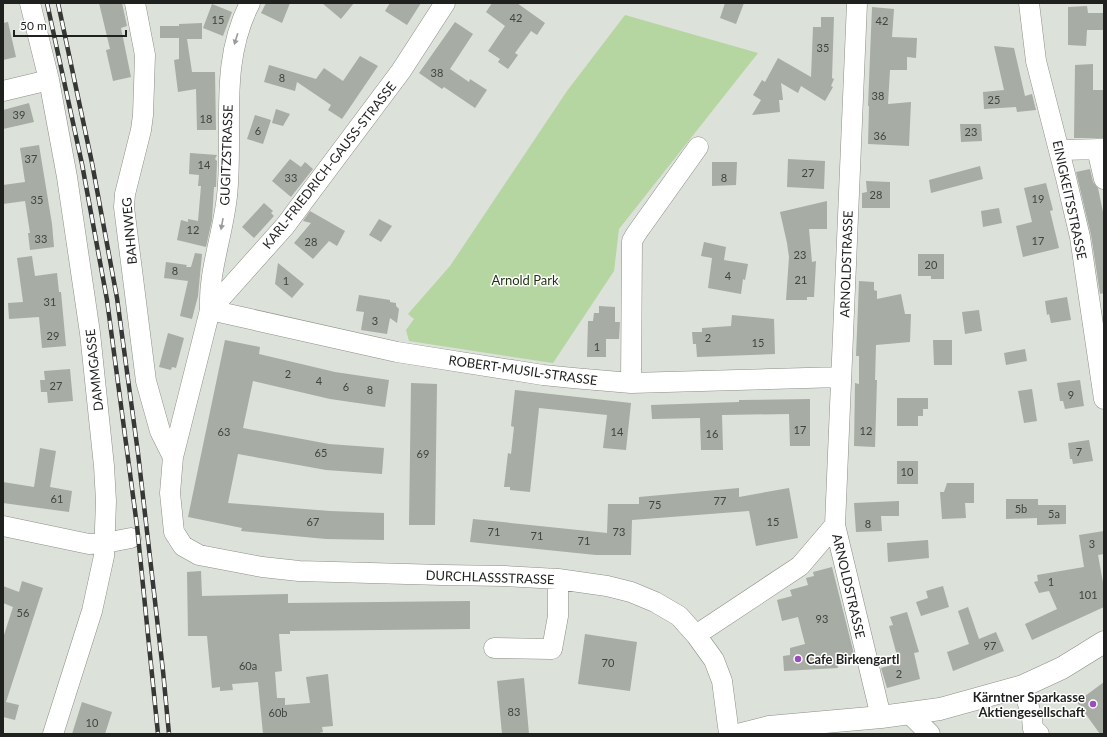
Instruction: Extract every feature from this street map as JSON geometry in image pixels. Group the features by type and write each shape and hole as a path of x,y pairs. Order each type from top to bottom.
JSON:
{"main road":[{"path":"742,734 769,727 881,717 940,709 1023,686 1062,668 1104,642"}],"street":[{"name":"DAMMGASSE","path":"30,3 49,80 67,177 90,333 104,466 106,501 104,556 92,611 53,734"},
{"name":"BAHNWEG","path":"135,3 145,55 143,115 141,130 125,194 124,207 146,381 160,431 173,457"},
{"name":"GUGITZSTRASSE","path":"210,310 209,293 227,197 230,72 234,42 250,3"},
{"name":"KARL-FRIEDRICH-GAUSS-STRASSE","path":"174,532 170,493 173,457 210,310 285,226 401,71 445,3"},
{"name":"ARNOLDSTRASSE","path":"858,3 835,525 881,717"},
{"name":"EINIGKEITSSTRASSE","path":"1029,3 1036,61 1098,313 1104,399"},
{"path":"3,91 49,80"},
{"path":"631,383 632,242 636,234 698,147"},
{"path":"1059,150 1101,149 1104,179"},
{"name":"ROBERT-MUSIL-STRASSE","path":"210,310 398,352 544,375 631,383 841,377"},
{"name":"ARNOLDSTRASSE","path":"696,634 800,566 835,525"},
{"path":"3,526 89,544 105,543 131,538"},
{"name":"DURCHLASSSTRASSE","path":"174,532 183,546 199,556 262,567 299,571 505,576 558,579 607,586 631,592 656,602 679,616 696,634 714,660 722,681 730,734"},
{"path":"494,648 552,648 558,616 558,579"},
{"path":"1023,686 1032,718 1034,732"},
{"path":"909,713 930,734"}],"green space":[{"name":"Arnold Park","path":"625,15 758,53 619,229 614,271 553,363 409,341 406,330 414,319 408,314 450,266 567,91"}],"building":[{"path":"99,3 122,3 127,26 121,28 131,77 113,81 106,50 110,49"},
{"path":"266,3 290,3 282,23 261,13"},
{"path":"322,3 354,3 341,19"},
{"path":"390,3 421,3 407,25 385,11"},
{"path":"492,3 517,3 545,23 537,35 531,31 515,53 518,55 508,69 498,62 500,59 488,51 505,26 486,12"},
{"path":"725,3 744,3 736,24 720,18"},
{"path":"212,4 232,12 223,36 203,28"},
{"path":"1087,6 1088,13 1104,13 1104,30 1087,30 1086,46 1068,45 1068,7"},
{"path":"872,7 894,9 892,37 917,38 916,58 907,57 907,70 890,70 888,104 911,102 909,146 868,144"},
{"path":"821,17 834,17 832,78 834,79 831,86 833,87 825,101 801,86 798,93 781,83 783,100 779,100 780,112 752,115 761,100 753,95 762,80 765,82 778,58 811,77 813,27 821,27"},
{"path":"8,22 16,57 3,60 3,23"},
{"path":"455,22 473,34 450,69 469,82 470,79 487,90 475,108 444,87 442,89 419,73"},
{"path":"202,23 202,39 187,39 192,72 215,72 216,130 197,130 196,89 178,92 174,60 179,59 179,38 160,38 160,26 179,26 179,24"},
{"path":"994,46 1014,48 1025,96 1032,94 1036,110 1017,112 1016,107 984,109 983,92 1004,90"},
{"path":"360,56 378,66 342,119 328,110 331,105 297,82 295,91 264,82 269,65 316,79 324,68 343,81"},
{"path":"1093,64 1093,90 1104,90 1104,138 1074,138 1075,65"},
{"path":"29,103 34,122 3,129 3,110"},
{"path":"276,109 290,114 283,126 272,123"},
{"path":"255,115 271,120 263,144 247,139"},
{"path":"960,124 981,124 982,141 961,142"},
{"path":"39,145 52,224 54,247 30,250 28,233 30,233 25,201 3,204 3,185 25,182 20,148"},
{"path":"190,153 217,155 215,159 217,161 216,187 214,187 212,220 206,247 177,240 181,220 188,222 188,219 198,221 201,186 198,186 199,175 189,174"},
{"path":"290,159 301,167 305,162 313,169 291,197 272,181"},
{"path":"788,159 825,161 824,189 787,187"},
{"path":"712,162 737,162 736,185 712,186"},
{"path":"980,166 983,179 931,193 929,180"},
{"path":"1090,169 1093,182 1098,188 1104,217 1104,293 1100,294 1091,235 1076,172"},
{"path":"866,181 890,182 890,208 862,208 862,193 867,192"},
{"path":"1046,183 1053,210 1050,211 1059,248 1023,257 1016,226 1032,222 1024,188"},
{"path":"827,201 827,229 809,229 812,262 816,261 814,297 807,297 807,300 786,300 789,257 780,212"},
{"path":"264,203 273,211 271,213 274,216 254,238 242,227"},
{"path":"999,208 1002,223 983,227 981,211"},
{"path":"310,211 345,231 337,246 329,241 313,259 294,243 311,223 303,221"},
{"path":"379,219 392,226 381,242 369,235"},
{"path":"704,242 726,247 724,260 748,264 745,280 743,279 741,294 708,288 712,258 701,256"},
{"path":"195,253 202,254 198,296 192,319 180,316 188,281 164,278 166,262 191,267"},
{"path":"918,254 944,254 944,279 931,279 931,276 918,276"},
{"path":"32,256 35,276 57,273 59,292 61,292 66,346 42,348 39,317 9,319 8,303 23,302 17,258"},
{"path":"278,263 304,284 292,298 275,284"},
{"path":"859,281 874,282 874,290 877,291 877,299 901,294 905,314 911,314 910,342 876,345 875,380 877,380 875,447 854,446 855,383 859,384 859,356 856,356"},
{"path":"359,295 390,300 390,302 396,303 396,306 399,309 397,323 390,318 387,334 361,330 364,312 356,311"},
{"path":"1067,297 1071,320 1051,323 1049,314 1047,315 1045,301"},
{"path":"599,306 615,307 615,322 620,322 619,339 606,339 606,357 587,357 588,321 593,321 594,313 599,313"},
{"path":"979,310 982,331 965,334 962,312"},
{"path":"732,315 774,319 775,354 697,357 696,344 693,344 692,332 702,332 702,328 731,326"},
{"path":"168,333 184,338 176,368 172,367 171,370 159,367"},
{"path":"225,340 260,347 259,354 335,372 389,380 385,407 330,399 253,381 243,428 329,444 384,448 382,474 326,470 238,454 228,503 330,511 384,513 384,540 326,539 241,531 242,528 188,517"},
{"path":"933,340 952,340 952,365 934,365"},
{"path":"1025,349 1027,361 1006,365 1004,353"},
{"path":"70,369 73,401 48,403 47,392 41,392 40,380 45,380 44,371"},
{"path":"1080,380 1084,406 1065,409 1063,401 1060,401 1057,383"},
{"path":"411,383 437,384 435,525 409,525"},
{"path":"1032,389 1037,421 1024,423 1018,391"},
{"path":"515,390 631,403 626,450 603,448 607,415 539,408 530,492 510,490 510,487 504,487 508,453 511,454 514,427 511,426"},
{"path":"897,398 928,398 928,409 923,409 923,416 918,416 918,426 897,426"},
{"path":"810,399 810,446 790,446 789,414 722,415 723,450 701,450 700,418 652,419 651,405 739,402 739,400"},
{"path":"1089,440 1093,461 1073,464 1072,459 1070,459 1068,443"},
{"path":"40,448 56,451 50,487 72,491 69,512 3,503 3,482 34,487"},
{"path":"897,461 918,461 918,484 897,484"},
{"path":"947,483 974,483 974,503 965,503 966,518 942,519 940,492 944,492"},
{"path":"739,488 739,497 789,488 798,538 756,546 749,511 632,520 631,555 596,555 470,542 473,519 607,533 608,504 639,504 639,497"},
{"path":"1006,499 1038,499 1038,505 1066,505 1066,524 1037,525 1037,518 1006,519"},
{"path":"899,501 899,516 881,516 882,531 856,532 854,503"},
{"path":"1104,531 1104,554 1098,555 1104,588 1104,607 1032,640 1025,624 1057,609 1049,591 1039,593 1034,582 1038,581 1037,575 1084,567 1079,535"},
{"path":"928,540 929,558 888,562 887,543"},
{"path":"832,567 855,658 837,662 838,668 784,671 783,656 790,655 790,648 805,644 798,617 782,621 777,600 792,596 790,590 808,585 806,578 814,576 813,572"},
{"path":"201,571 202,596 288,594 288,603 470,601 470,629 290,631 290,634 279,634 282,671 275,672 277,698 285,698 285,705 310,703 306,677 328,674 333,726 322,727 323,732 316,734 263,734 258,682 232,684 233,690 220,691 220,687 212,688 207,636 188,636 187,572"},
{"path":"22,581 43,588 6,702 19,705 15,720 3,717 3,638 13,607 3,603 3,586 19,592"},
{"path":"943,586 949,607 921,616 916,602 928,598 926,591"},
{"path":"968,607 979,639 996,632 1004,651 953,671 947,652 969,644 958,611"},
{"path":"907,612 919,652 914,653 920,679 887,688 881,668 899,663 889,626 893,625 890,617"},
{"path":"585,634 637,642 630,691 578,684"},
{"path":"524,678 529,734 502,734 497,681"},
{"path":"1104,682 1104,734 1100,734 1077,702"},
{"path":"82,702 112,712 105,734 72,734"}],"railway":[{"path":"47,3 82,164 107,300 137,526 158,734"},
{"path":"58,3 92,163 117,298 138,453 169,734"}],"place":[{"name":"Cafe Birkengartl","path":"798,659"},
{"name":"Kärntner Sparkasse Aktiengesellschaft","path":"1093,704"}]}
